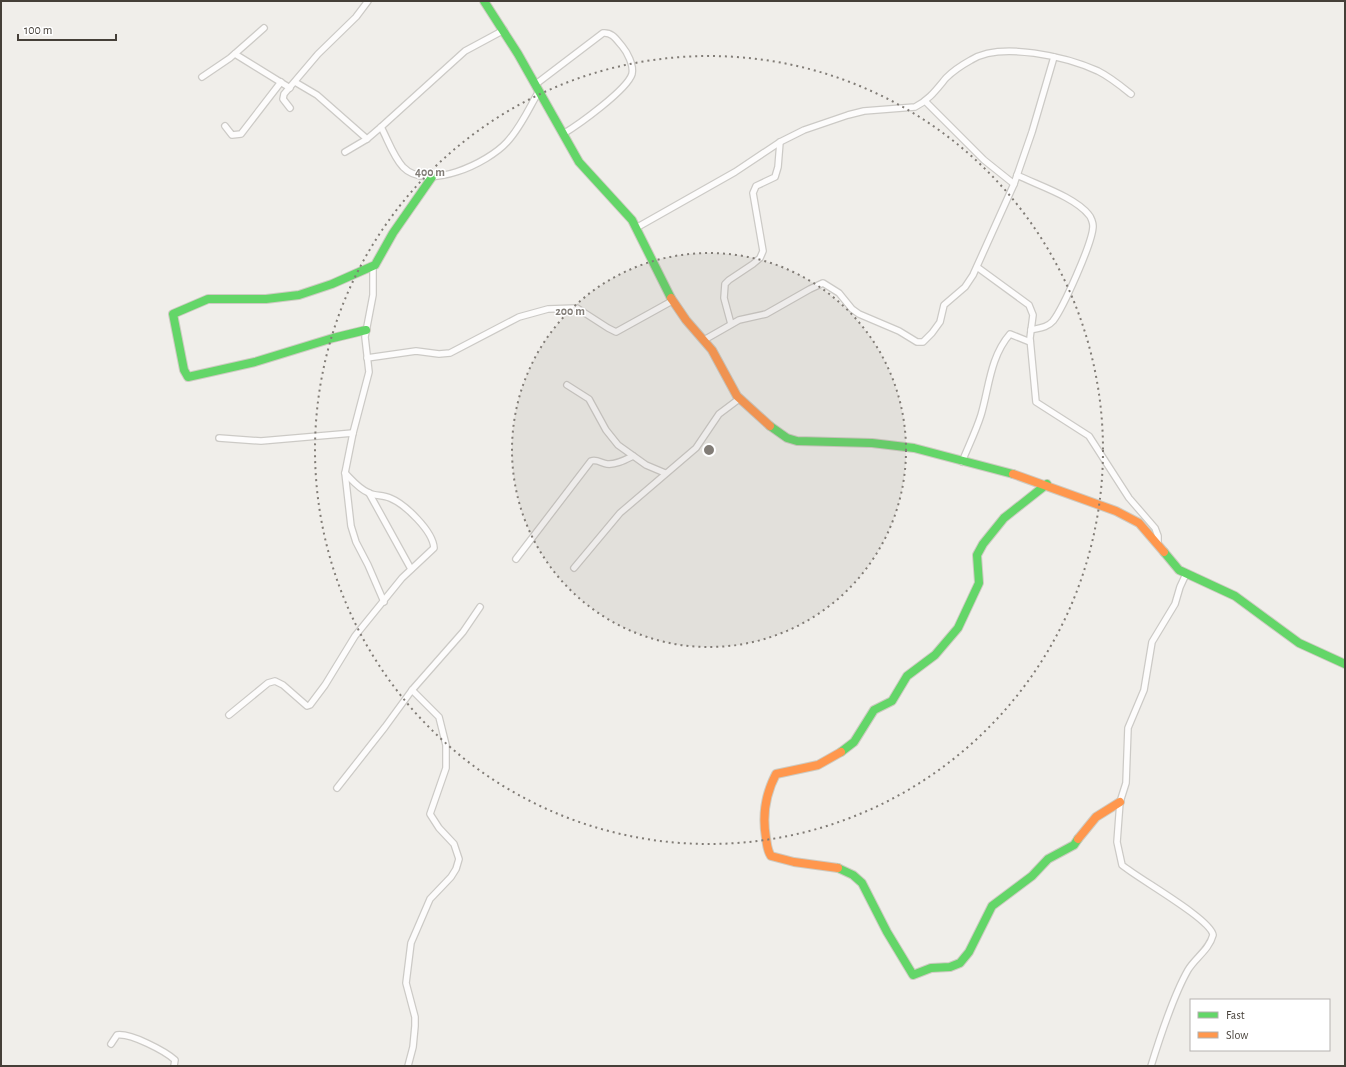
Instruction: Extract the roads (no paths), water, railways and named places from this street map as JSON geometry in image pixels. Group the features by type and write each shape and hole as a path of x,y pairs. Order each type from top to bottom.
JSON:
{"street":[{"path":"290,108 283,98 290,88 318,54 356,17 368,1"},
{"path":"484,1 504,30 580,163 618,203 636,228 672,300 686,320 704,340 720,364 739,399 764,422 793,440 897,445 1047,484 1128,517 1139,523 1158,542 1174,565 1186,574 1220,587 1299,643 1345,664"},
{"path":"202,77 235,54 264,28"},
{"path":"345,152 367,139 465,51 504,30"},
{"path":"381,127 402,166 420,175 432,177 474,166 499,150 514,133 538,88 602,33 611,34 628,56 632,69 630,78 595,112 563,134"},
{"path":"636,228 735,172 780,142 804,130 848,114 864,111 915,107 925,101 947,77 981,54 990,52 1019,52 1038,53 1054,57 1098,72 1131,94"},
{"path":"235,54 290,88"},
{"path":"704,340 731,324 742,319 766,314 810,288 823,284 839,293 852,309 859,314 921,343 936,327 942,317 944,305 965,287 977,267 1014,184 1054,57"},
{"path":"225,126 232,135 241,134 281,82"},
{"path":"295,82 317,95 367,139"},
{"path":"925,101 984,160 1014,184"},
{"path":"731,324 724,298 724,284 728,280 746,270 762,255 763,246 752,193 756,186 775,177 778,167 780,142"},
{"path":"1017,175 1080,206 1089,215 1094,224 1082,261 1059,312 1046,327 1030,330"},
{"path":"366,330 255,362 188,377 184,370 173,314 208,299 266,299 299,295 332,284 373,266 376,264 382,249 432,177"},
{"path":"373,266 373,295 366,330 369,372 353,433 345,473 351,526 356,542 384,602"},
{"path":"977,267 1029,305 1033,315 1030,330 1030,342 1036,402 1089,436 1129,498 1155,528 1158,536 1158,542"},
{"path":"367,358 416,351 447,354 519,317 548,309 577,308 616,332 672,300"},
{"path":"962,462 981,417 992,367 1000,349 1010,334 1030,342"},
{"path":"567,385 588,398 613,439 646,465 665,473"},
{"path":"574,568 620,513 665,473 700,445 721,411 739,399"},
{"path":"219,438 261,441 353,433"},
{"path":"516,559 591,461 595,460 605,464 613,464 633,456"},
{"path":"229,715 268,683 275,681 280,682 307,706 310,706 325,685 352,640 411,569 433,550 432,540 411,511 400,502 389,497 369,493 358,486 345,473"},
{"path":"1047,484 1004,518 983,544 977,555 979,583 958,628 935,655 907,676 892,701 874,710 860,734 851,745 837,756 818,765 776,774 768,790 764,808 763,824 768,850 771,856 781,860 835,867 856,877 862,883 887,932 913,975 927,969 950,967 960,963 969,952 992,906 1032,876 1048,859 1074,845 1096,817 1120,802"},
{"path":"369,493 411,569"},
{"path":"1151,1066 1171,1009 1188,970 1201,955 1213,934 1210,928 1204,923 1121,864 1117,842 1120,802 1126,783 1128,728 1144,690 1151,645 1157,632 1174,606 1186,574"},
{"path":"337,788 412,690 463,632 480,607"},
{"path":"408,1066 413,1047 415,1026 415,1017 406,983 411,943 430,899 451,877 459,860 454,844 439,828 430,814 446,768 447,759 441,721 435,711 412,690"},
{"path":"111,1044 115,1036 120,1034 141,1041 174,1059 174,1066"}]}
